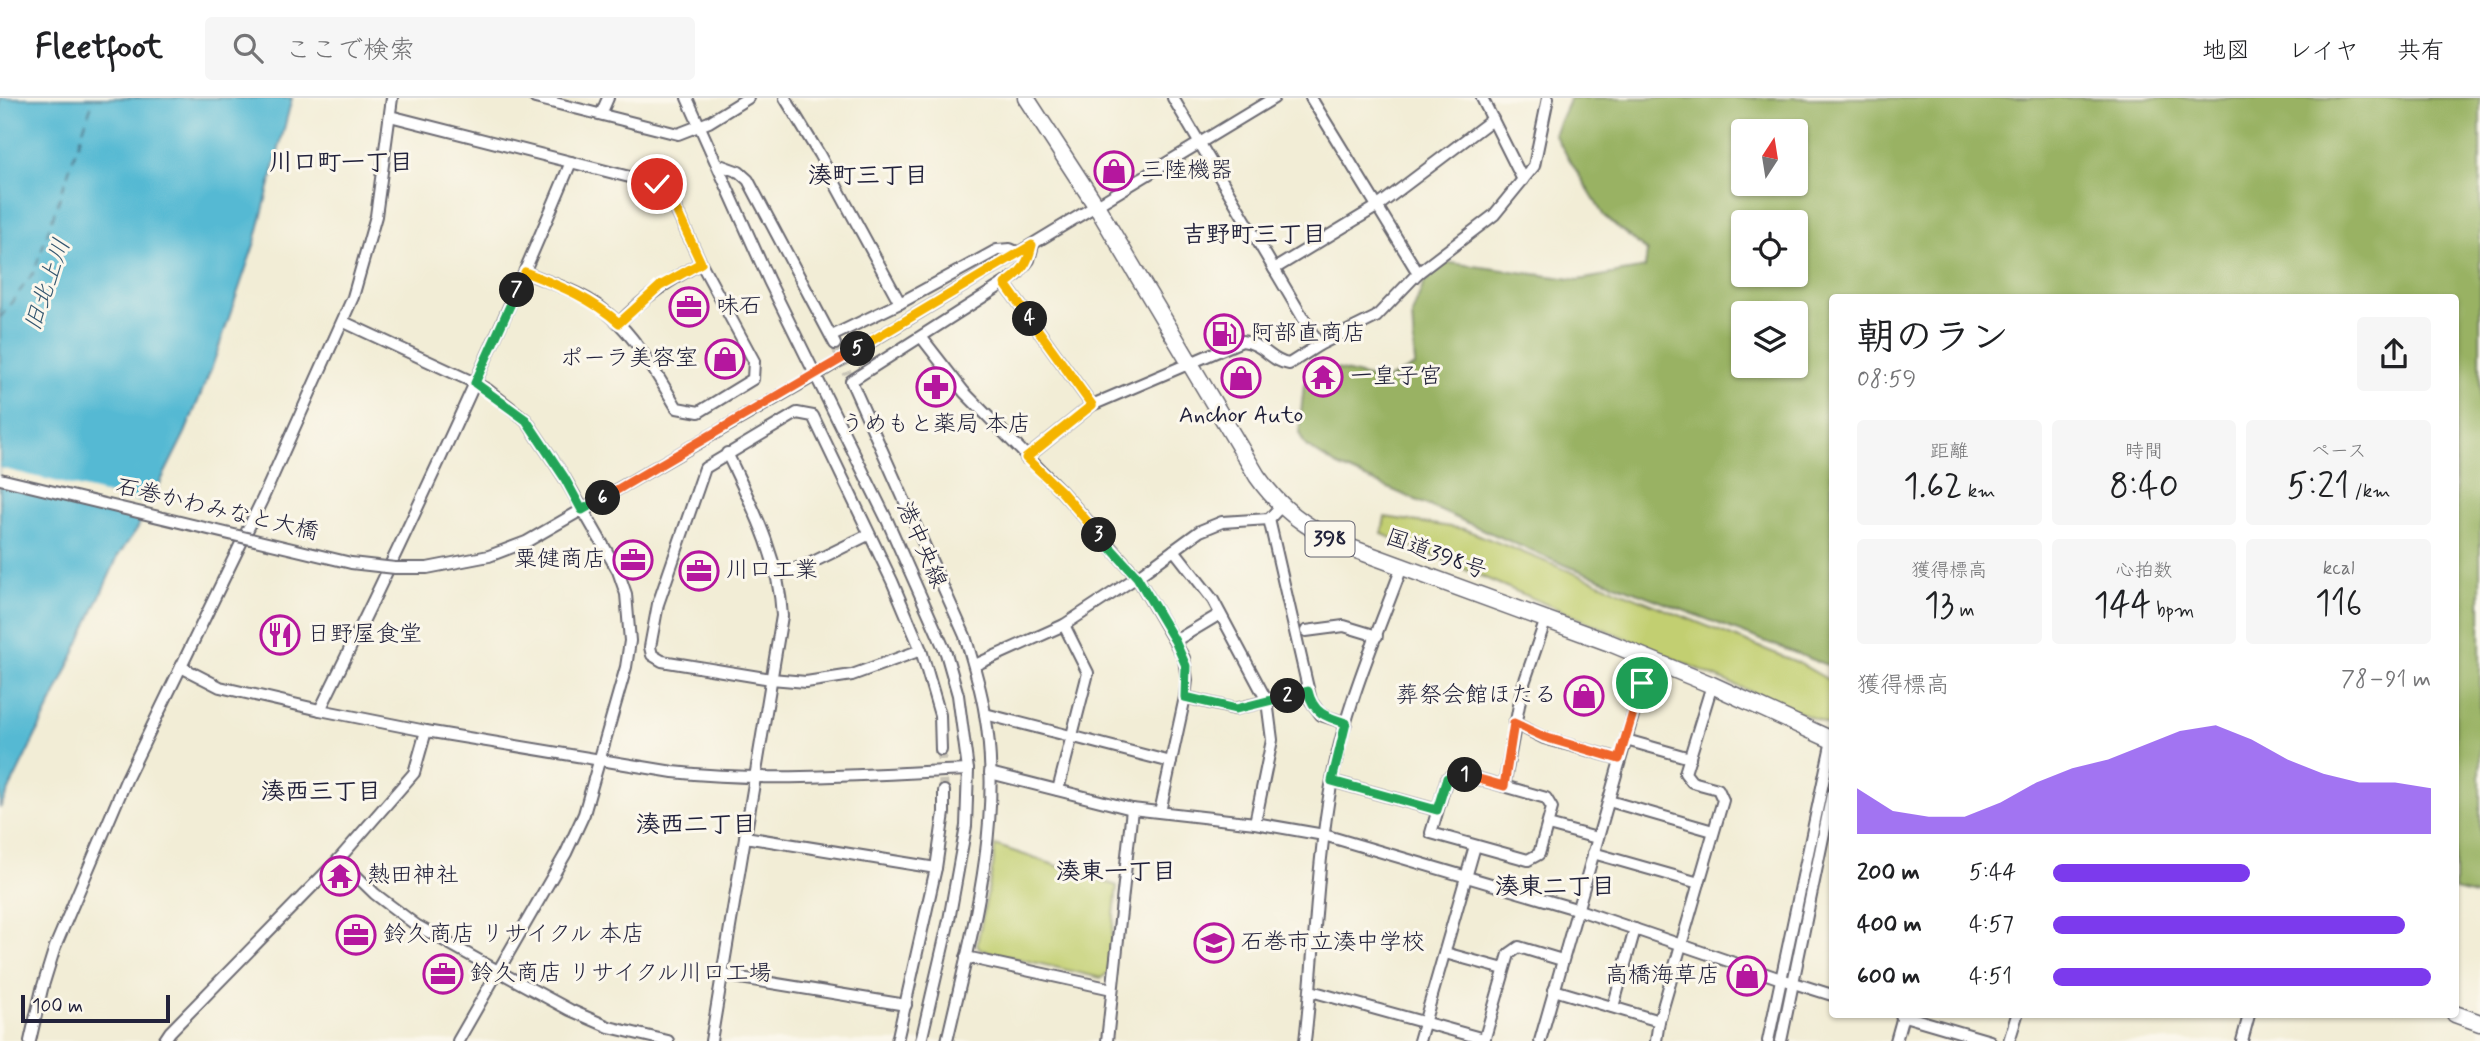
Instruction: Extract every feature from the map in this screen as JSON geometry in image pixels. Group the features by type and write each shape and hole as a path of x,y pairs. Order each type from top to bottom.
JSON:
{"highway":[{"name":"国道398号","path":"1026,98 1097,206 1257,476 1281,506 1310,529 1343,545 1649,659 1713,685 1829,739"},
{"path":"2459,1015 2480,1023"}],"street":[{"path":"30,1041 55,947 127,778 344,322 363,269 376,216 392,98"},
{"path":"535,98 670,134 687,133 748,98"},
{"path":"601,114 608,98"},
{"name":"港中央線","path":"687,98 769,281 887,520 946,653 958,695 968,770 966,826 949,920 921,1041"},
{"path":"785,98 820,154 900,303"},
{"path":"1172,98 1319,345"},
{"name":"石巻かわみなと大橋","path":"0,479 351,563 395,568 427,568 489,556 526,542 816,375 1274,98"},
{"path":"1311,98 1418,273"},
{"path":"1482,98 1523,180"},
{"path":"1026,458 1092,405 1242,341 1257,344 1283,364 1289,364 1319,345 1376,317 1418,273 1494,215 1534,166 1548,98"},
{"path":"390,116 657,184 667,190 701,263 754,361 753,379 699,412 677,408 643,351 619,323 581,295 525,272"},
{"path":"1274,269 1378,206 1493,119"},
{"path":"320,710 426,493 572,162"},
{"path":"717,164 739,172 748,180 833,340 997,250 1010,249 1019,253"},
{"path":"947,1041 985,857 990,773 985,714 975,665 965,636 849,378 922,338 1005,284 1023,270 1029,260 1032,245"},
{"path":"619,323 660,286 701,263"},
{"path":"1005,284 1092,405"},
{"path":"344,322 475,383 526,420 564,477 618,571 630,616 626,667 584,814 566,853 458,1041"},
{"path":"922,338 964,392 1061,491 1137,577 1175,641 1186,666 1185,697 1160,813"},
{"path":"921,650 852,675 806,682 662,661 652,655 650,647 659,604 705,468 797,413 813,416 921,650 940,715 941,750"},
{"path":"711,1041 782,616 778,575 763,530 727,453"},
{"path":"975,665 1064,625 1200,531 1222,522 1269,519 1281,506"},
{"path":"1269,519 1311,701 1321,715 1346,723"},
{"path":"778,575 811,563 868,535"},
{"path":"1174,550 1213,600 1267,701 1272,740 1255,823"},
{"path":"1305,1041 1324,835 1332,781 1346,723 1402,567"},
{"path":"1175,641 1220,614"},
{"path":"1504,786 1522,689 1546,619"},
{"path":"1058,790 1088,673 1064,625"},
{"path":"1306,631 1344,626 1377,636"},
{"path":"1542,1041 1576,909 1649,659"},
{"path":"181,667 220,687 320,710 600,761 705,776 777,778 968,770"},
{"path":"1656,1041 1659,1021 1723,800 1718,789 1692,782 1685,773 1713,685"},
{"path":"1185,697 1236,709 1308,691"},
{"path":"985,714 1171,762"},
{"path":"1514,723 1544,737 1619,759"},
{"path":"164,1041 339,859 414,773 426,731"},
{"path":"1626,740 1690,758"},
{"path":"1781,1041 1793,983 1829,759"},
{"path":"990,773 1132,809 1255,823 1324,835 1576,909 1829,994"},
{"path":"1458,773 1546,798 1552,808 1539,854 1528,860 1430,833 1437,810 1447,778 1458,773"},
{"path":"1332,781 1437,810"},
{"path":"897,1041 936,868 944,813 944,791"},
{"path":"1609,801 1713,831"},
{"path":"1768,1041 1781,979 1829,804"},
{"path":"1107,1041 1132,809"},
{"path":"1548,825 1597,838"},
{"path":"745,837 936,868"},
{"path":"1419,1041 1475,846"},
{"path":"1593,853 1699,883"},
{"path":"339,859 375,894 416,925 498,971 570,1010 609,1027 642,1039 668,1041"},
{"path":"1613,1007 1635,929"},
{"path":"1311,990 1484,1040 1509,954 1519,947 1562,960"},
{"path":"1445,953 1504,970"},
{"path":"966,957 1112,989"},
{"path":"722,975 906,1005"},
{"path":"1554,990 1659,1021"},
{"path":"1896,1041 1901,1018"},
{"path":"1912,1018 1990,1041"},
{"path":"2009,1041 2016,1018"},
{"path":"2242,1041 2248,1018"}],"green space":[{"path":"1570,98 2480,98 2480,896 2459,891 2459,294 1829,294 1829,666 1552,560 1336,465 1306,446 1299,433 1304,384 1337,369 1384,381 1415,366 1412,314 1424,283 1444,262 1579,280 1645,268 1647,251 1604,216 1554,134"},
{"path":"1385,517 1464,529 1797,662 1829,680 1829,725 1382,534"},
{"path":"995,845 1117,886 1108,973 1101,978 981,950 977,944"}],"water":[{"name":"旧北上川","path":"0,98 292,98 255,242 212,367 185,433 137,529 118,556 55,696 0,808"}],"pier":[{"path":"0,468 153,505 145,522 0,486"}],"ferry route":[{"path":"0,318 34,272 94,98"}],"tunnel":[{"path":"835,344 847,374"},
{"path":"941,750 944,791"}],"place":[{"name":"三陸機器","path":"1114,171"},
{"name":"味石","path":"689,307"},
{"name":"阿部直商店","path":"1224,334"},
{"name":"ポーラ美容室","path":"725,359"},
{"name":"一皇子宮","path":"1323,377"},
{"name":"Anchor Auto","path":"1241,378"},
{"name":"うめもと薬局 本店","path":"936,387"},
{"name":"粟健商店","path":"633,560"},
{"name":"川口工業","path":"699,571"},
{"name":"日野屋食堂","path":"280,635"},
{"name":"葬祭会館ほたる","path":"1584,696"},
{"name":"熱田神社","path":"340,876"},
{"name":"鈴久商店 リサイクル 本店","path":"356,935"},
{"name":"石巻市立湊中学校","path":"1214,943"},
{"name":"鈴久商店 リサイクル川口工場","path":"443,974"},
{"name":"高橋海草店","path":"1747,976"}],"district":[{"name":"川口町一丁目","path":"341,163"},
{"name":"湊町三丁目","path":"868,176"},
{"name":"吉野町三丁目","path":"1254,235"},
{"name":"湊西三丁目","path":"321,792"},
{"name":"湊西二丁目","path":"696,825"},
{"name":"湊東一丁目","path":"1116,872"},
{"name":"湊東二丁目","path":"1555,887"}],"route":[{"path":"657,184 667,190 701,263 660,286 619,323 581,295 525,272 475,383 526,420 564,477 582,510 816,375 1032,245 1029,260 1023,270 1005,284 1092,405 1026,458 1061,491 1137,577 1184,658 1187,680 1185,697 1236,709 1308,691 1311,701 1321,715 1346,723 1332,781 1437,810 1447,778 1458,773 1504,786 1514,723 1544,737 1619,759 1642,683"}]}
